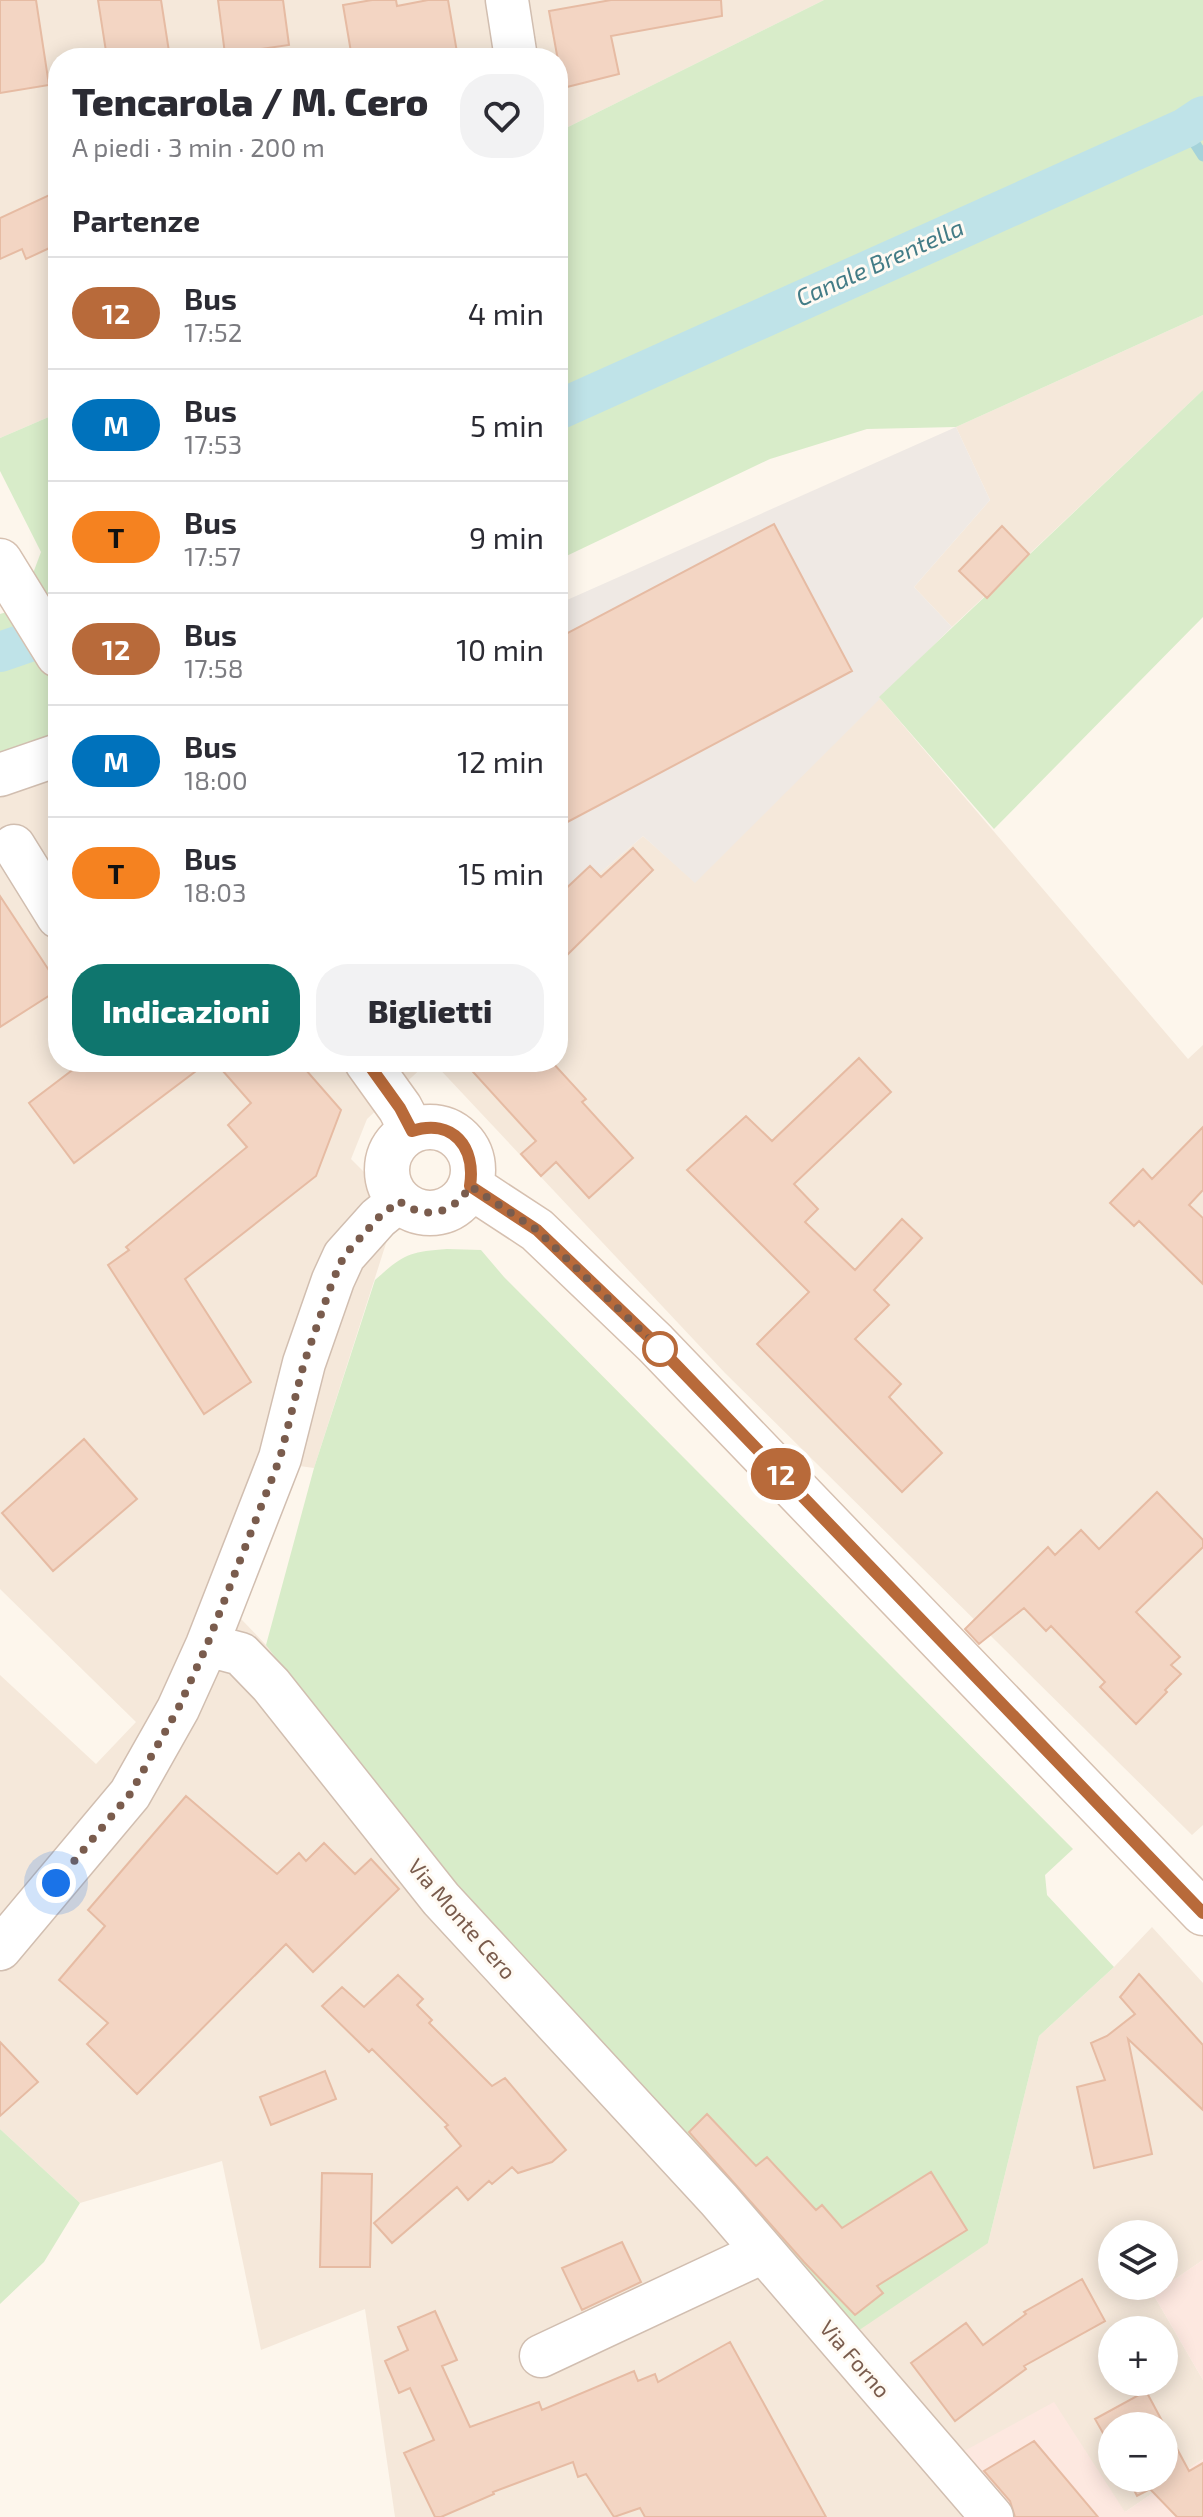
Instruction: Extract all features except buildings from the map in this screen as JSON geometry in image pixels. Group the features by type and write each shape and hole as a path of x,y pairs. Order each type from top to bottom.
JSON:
{"main road":[{"path":"4,567 48,639"},
{"path":"374,1072 412,1131"},
{"path":"433,1127 444,1130 459,1139 469,1153 473,1169 470,1186 457,1203 438,1213 418,1212 399,1201 387,1177 387,1163 400,1139 412,1131 433,1127"},
{"path":"470,1186 537,1230 655,1343 1203,1913"}],"street":[{"path":"507,0 514,48"},
{"path":"0,775 48,758"},
{"path":"14,846 48,901"},
{"path":"0,1949 130,1794 178,1709 207,1645 280,1458 304,1363 333,1280 344,1256 378,1218 399,1201"},
{"name":"Via Monte Cero","path":"207,1645 241,1654 271,1685 441,1899 719,2200"},
{"name":"Via Forno","path":"719,2200 992,2517"},
{"path":"541,2356 763,2252"}],"shaded area":[{"path":"0,0 824,0 568,127 568,48 48,48 48,417 0,438"},
{"path":"1203,315 1203,390 952,627 914,587 990,500 956,427"},
{"path":"956,427 990,500 914,587 952,627 695,883 643,836 568,900 568,600"},
{"path":"879,697 1188,1059 1203,1045 1203,1825 1192,1835 725,1373 442,1072 568,1072 568,900 643,836 695,882"},
{"path":"48,772 48,1072 417,1072 367,1119 351,1159 398,1206 314,1468 263,1461 217,1594 266,1645 407,1835 988,2243 1039,2036 1114,1967 1152,1927 1203,1983 1203,2260 1178,2277 1178,2220 1098,2220 1098,2300 1156,2300 1166,2316 1098,2316 1098,2396 1178,2396 1178,2337 1203,2380 1203,2459 1178,2476 1178,2412 1098,2412 1098,2492 1154,2492 1125,2512 973,2517 395,2517 365,2309 261,2350 222,2161 80,2203 0,2129 0,1675 96,1764 136,1722 0,1589 0,784"},
{"path":"1203,2260 1203,2380 1178,2337 1178,2316 1166,2316 1156,2300 1178,2300 1178,2277"},
{"path":"1054,2402 1098,2470 1098,2492 1112,2492 1125,2512 1154,2492 1178,2492 1178,2476 1203,2459 1203,2517 973,2517 933,2468"}],"green space":[{"path":"824,0 1203,0 1203,315 956,427 867,429 770,459 568,555 568,127"},
{"path":"1203,390 1203,617 994,829 879,697"},
{"path":"48,417 48,772 0,784 0,614 20,608 41,552 0,471 0,438"},
{"path":"447,1249 481,1250 504,1277 1073,1849 1045,1875 1047,1895 1114,1967 1039,2036 988,2243 849,2337 407,1835 266,1645 314,1468 375,1280 408,1256"},
{"path":"0,2129 80,2203 44,2262 0,2304"}],"waterway":[{"name":"Canale Brentella","path":"568,406 1185,128 1203,116"},
{"path":"1185,128 1203,156"},
{"name":"Canale Brentella","path":"0,652 48,635"}],"bus line":[{"name":"12","path":"374,1072 412,1131 433,1127 459,1139 469,1153 473,1169 470,1186 537,1230 655,1343 1203,1913"}],"route":[{"path":"56,1883 130,1794 178,1709 207,1645 280,1458 304,1363 333,1280 344,1256 378,1218 399,1201 418,1212 438,1213 457,1203 470,1186 537,1230 660,1349"}]}
